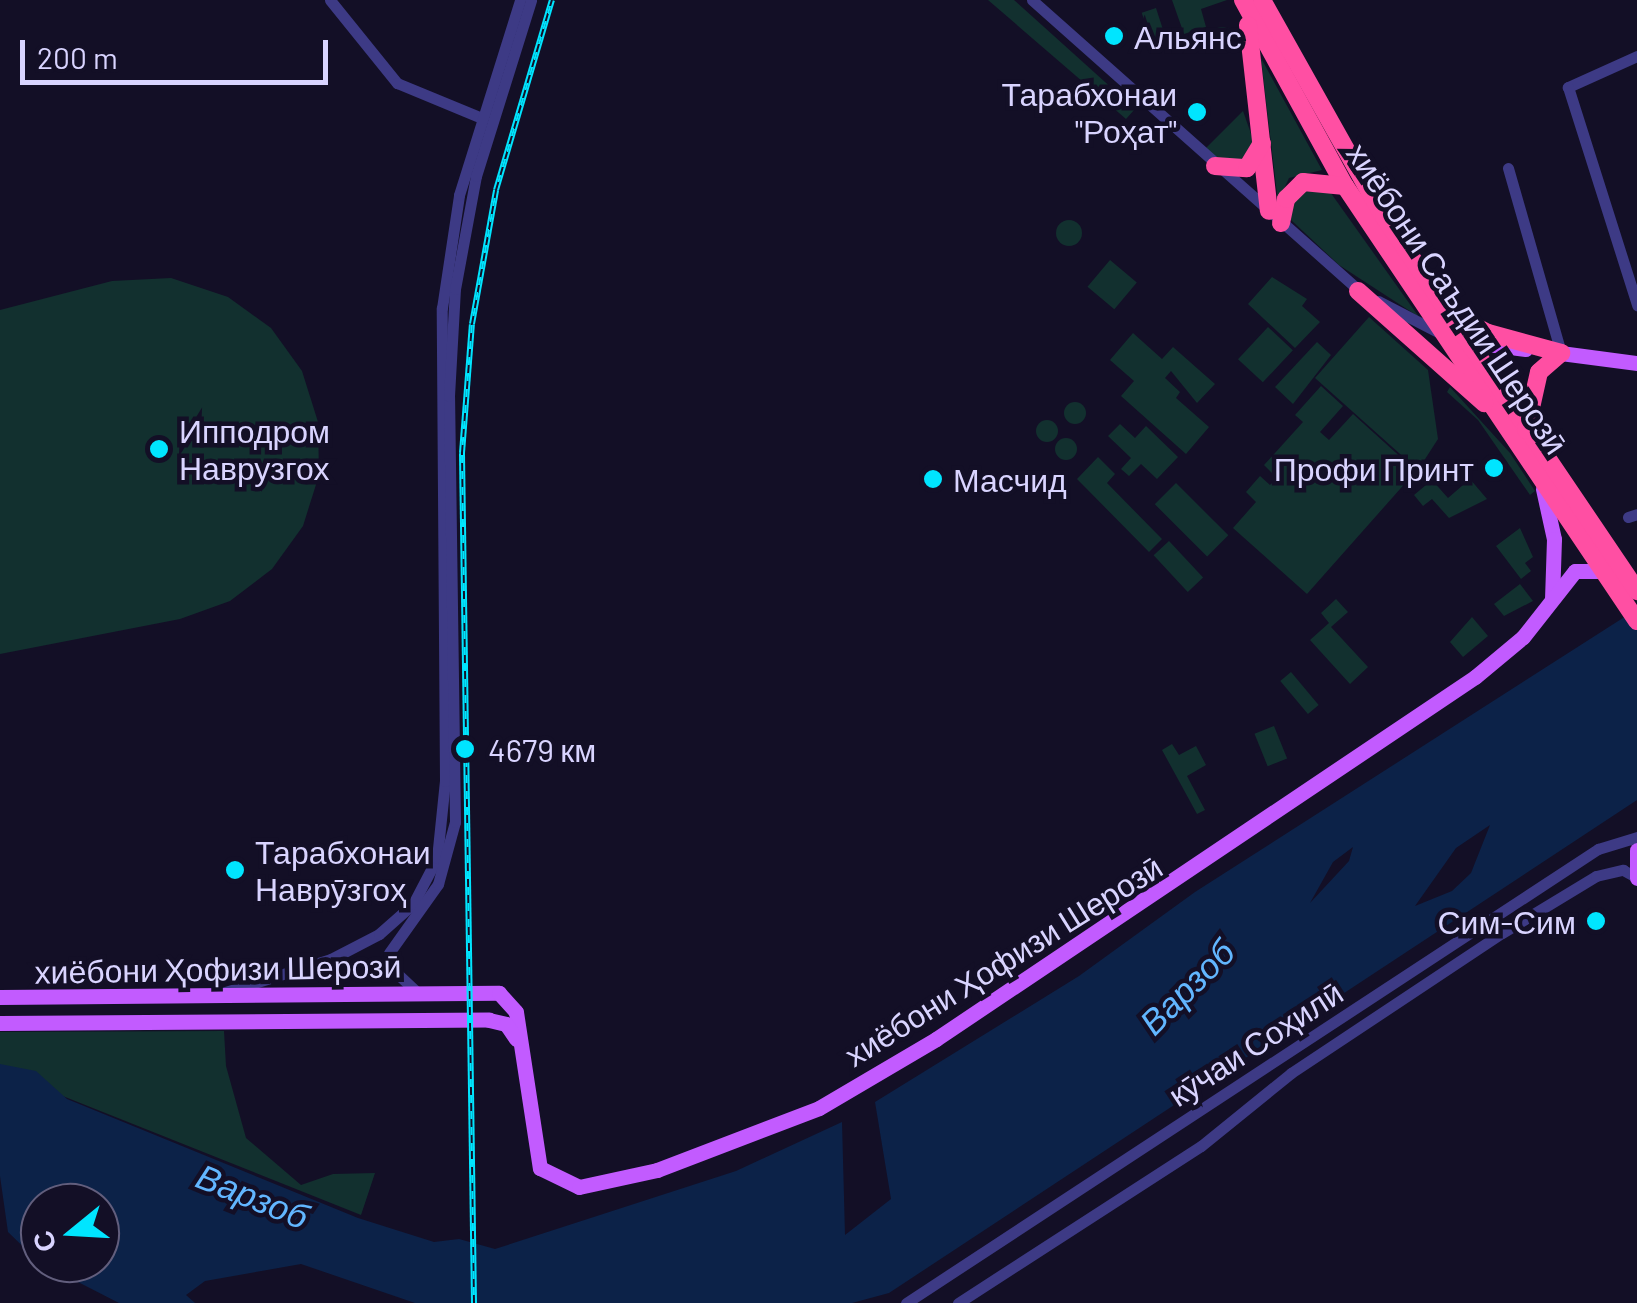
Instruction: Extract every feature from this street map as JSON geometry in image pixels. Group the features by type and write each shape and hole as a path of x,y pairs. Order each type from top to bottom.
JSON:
{"highway":[{"path":"1242,0 1275,217"},
{"name":"хиёбони Саъдии Шерозӣ","path":"1242,0 1344,186 1496,412 1546,472 1634,606"},
{"name":"хиёбони Саъдии Шерозӣ","path":"1262,0 1338,144 1526,430 1604,572 1634,606"},
{"path":"1215,166 1246,168 1264,138"},
{"path":"1275,217 1303,182 1344,186"},
{"path":"1358,290 1496,412"},
{"path":"1446,310 1488,333 1561,353"},
{"path":"1526,430 1539,372 1561,353"}],"main road":[{"path":"1446,336 1637,363"},
{"path":"1546,472 1554,539 1552,598"},
{"path":"1552,598 1576,571 1604,572"},
{"name":"хиёбони Ҳофизи Шерозӣ","path":"0,997 502,994 516,1012 533,1152 540,1168 561,1183 598,1185 657,1170 789,1121 936,1040 1232,846 1502,656 1552,598"},
{"path":"1636,878 1637,850"},
{"path":"209,1024 212,997"},
{"name":"хиёбони Ҳофизи Шерозӣ","path":"0,1023 489,1020 510,1027 518,1043"}],"street":[{"path":"330,0 397,83 482,118"},
{"path":"418,994 393,970 389,953 434,892 450,852 442,308 457,206 520,0"},
{"path":"446,550 450,367 459,257 476,176 531,0"},
{"path":"1032,0 1358,290 1446,336"},
{"path":"1637,56 1568,87 1637,305"},
{"path":"1508,168 1561,353"},
{"path":"212,997 341,955 413,904 441,841 450,702"},
{"name":"кӯчаи Соҳилӣ","path":"906,1303 1598,849 1637,837"},
{"name":"кӯчаи Соҳилӣ","path":"958,1303 1200,1146 1291,1073 1502,933 1596,876 1623,870 1636,878"},
{"path":"972,1262 987,1285"}],"green space":[{"path":"988,0 1014,0 1135,109 1126,119"},
{"path":"1172,0 1227,0 1201,9 1206,27 1184,34"},
{"path":"1156,8 1166,38 1152,43 1142,13"},
{"path":"1222,27 1232,30 1232,50 1222,53 1212,50 1209,40 1212,30"},
{"path":"1261,58 1322,170 1289,178 1278,202"},
{"path":"1243,111 1255,145 1245,161 1225,163 1205,149"},
{"path":"1306,187 1328,189 1419,317 1339,265 1290,219 1292,199"},
{"path":"1069,220 1078,224 1082,233 1078,242 1069,246 1060,242 1056,233 1060,224"},
{"path":"1110,260 1137,282 1114,309 1088,287"},
{"path":"1272,277 1307,299 1302,306 1320,322 1295,348 1248,304"},
{"name":"Ипподром Наврузгох","path":"171,278 228,297 271,328 302,371 318,422 319,475 303,526 272,569 230,601 180,619 0,654 0,310 112,281"},
{"path":"1369,317 1428,370 1438,439 1418,470 1315,378"},
{"path":"1268,327 1293,350 1263,382 1238,359"},
{"path":"1133,333 1162,359 1173,347 1215,384 1197,403 1171,371 1165,378 1180,392 1176,398 1209,427 1186,454 1121,396 1134,381 1110,360"},
{"path":"1317,342 1331,355 1293,404 1275,387"},
{"path":"1321,386 1343,406 1320,432 1329,440 1353,414 1416,471 1307,594 1233,528 1256,502 1246,492 1260,476 1270,485 1277,478 1264,465 1303,422 1295,415"},
{"path":"1450,387 1510,453 1535,491 1530,495 1478,420 1447,392"},
{"path":"1075,402 1083,405 1083,421 1075,424 1067,421 1064,413 1067,405"},
{"path":"1047,420 1055,423 1055,439 1047,442 1039,439 1036,431 1039,423"},
{"path":"1120,424 1135,438 1146,426 1178,457 1157,479 1141,464 1129,476 1121,469 1131,458 1108,436"},
{"path":"1066,438 1074,441 1074,457 1066,460 1058,457 1055,449 1058,441"},
{"path":"1098,457 1115,474 1107,483 1162,539 1149,552 1077,479"},
{"path":"1470,479 1487,499 1449,518 1432,499 1423,506 1414,495 1432,480 1448,498"},
{"path":"1176,483 1228,535 1207,557 1155,504"},
{"path":"1520,528 1533,557 1525,563 1531,571 1521,579 1496,546"},
{"path":"1169,541 1203,578 1188,592 1154,555"},
{"path":"1520,584 1533,601 1504,616 1494,604"},
{"path":"1336,599 1348,612 1331,627 1368,667 1350,684 1310,640 1329,623 1321,613"},
{"path":"1472,617 1488,636 1463,657 1450,642"},
{"path":"1291,672 1319,705 1308,714 1280,681"},
{"path":"1274,726 1287,758 1268,766 1255,734"},
{"path":"1172,744 1179,755 1196,746 1206,765 1187,776 1205,810 1197,814 1162,750"},
{"path":"224,1031 226,1066 246,1138 301,1185 333,1174 375,1173 361,1215 0,1071 0,1032"}],"water":[{"name":"Варзоб","path":"1637,609 1637,800 889,1293 852,1303 415,1303 301,1264 205,1281 186,1295 195,1303 119,1303 80,1283 120,1283 120,1183 20,1183 20,1244 8,1232 0,1176 0,1064 36,1071 67,1099 358,1218 434,1242 459,1239 495,1249 736,1171 842,1122 845,1235 891,1199 875,1102 1079,976 1195,892","holes":["1490,825 1471,873 1452,891 1415,906 1456,848","1353,847 1349,861 1310,903 1333,862"]}],"railway":[{"path":"474,1303 462,453 472,324 496,190 552,0"}],"place":[{"name":"Альянс","path":"1114,36"},
{"name":"Тарабхонаи \"Роҳат\"","path":"1197,112"},
{"name":"Ипподром Наврузгох","path":"159,449"},
{"name":"Профи Принт","path":"1494,468"},
{"name":"Масчид","path":"933,479"},
{"name":"4679 км","path":"465,749"},
{"name":"Тарабхонаи Наврӯзгоҳ","path":"235,870"},
{"name":"Сим-Сим","path":"1596,921"}]}
